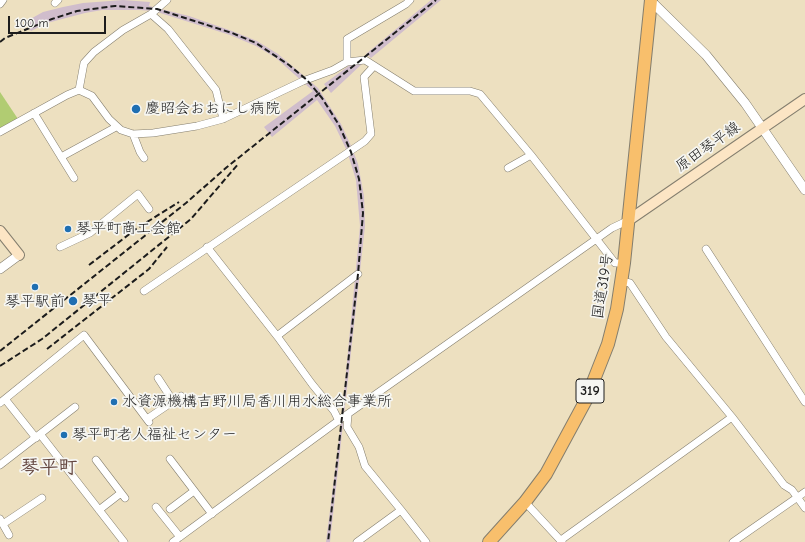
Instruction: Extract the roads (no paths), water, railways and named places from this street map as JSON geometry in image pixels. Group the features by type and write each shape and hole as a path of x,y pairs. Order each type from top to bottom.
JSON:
{"highway":[{"name":"国道319号","path":"488,542 525,502 546,474 586,400 611,333 624,263 650,0"}],"main road":[{"name":"原田琴平線","path":"629,220 805,98"},
{"path":"0,231 19,254"}],"street":[{"path":"0,4 3,0"},
{"path":"79,90 81,72 84,63 89,57 123,30 151,14 166,0"},
{"path":"347,62 347,39 406,4 410,0"},
{"path":"650,0 706,55 745,103 805,190"},
{"path":"151,14 168,29 216,90 223,119"},
{"path":"0,132 67,95 79,90 92,96 116,127 134,134 162,132 223,119 303,81 333,70 347,62 365,60 414,91 470,91 480,94 531,155 615,263 624,263"},
{"path":"144,291 323,169 352,152 371,134 364,77 374,66"},
{"path":"34,113 74,178"},
{"path":"61,157 116,127"},
{"path":"134,134 140,152 144,158"},
{"path":"508,168 531,155"},
{"path":"60,247 90,233 138,194 149,209"},
{"path":"173,542 338,421 612,228 629,220"},
{"path":"207,247 334,411 338,421"},
{"path":"706,248 805,402"},
{"path":"0,269 19,254"},
{"path":"277,336 358,274"},
{"path":"621,281 630,284 666,337 732,417 784,485 792,490 805,508"},
{"path":"124,542 38,436 3,401 84,335 148,420 181,396"},
{"path":"158,378 173,401"},
{"path":"0,465 75,407"},
{"path":"348,415 347,427 359,447 365,466 402,510 426,542"},
{"path":"525,502 562,541 732,417"},
{"path":"170,459 212,514"},
{"path":"96,460 123,495 99,510"},
{"path":"170,509 194,491"},
{"path":"733,542 805,492"},
{"path":"9,535 1,521 42,498"},
{"path":"156,507 180,537"},
{"path":"357,542 402,510"}],"railway":[{"path":"0,351 186,203 227,167 436,0"},
{"path":"0,42 5,38 52,19 77,11 115,6 157,9 232,33 256,43 289,65 307,80 322,98 339,125 351,152 359,179 363,213 358,274 328,542"},
{"path":"0,366 42,339 191,219 239,163"},
{"path":"89,265 136,229 179,202"},
{"path":"47,349 149,269 167,247"}],"place":[{"name":"慶昭会おおにし病院","path":"136,109"},
{"name":"琴平町商工会館","path":"68,229"},
{"name":"琴平駅前","path":"35,287"},
{"name":"琴平","path":"73,301"},
{"name":"水資源機構吉野川局香川用水総合事業所","path":"114,402"},
{"name":"琴平町老人福祉センター","path":"64,435"}],"district":[{"name":"琴平町","path":"49,468"}]}
